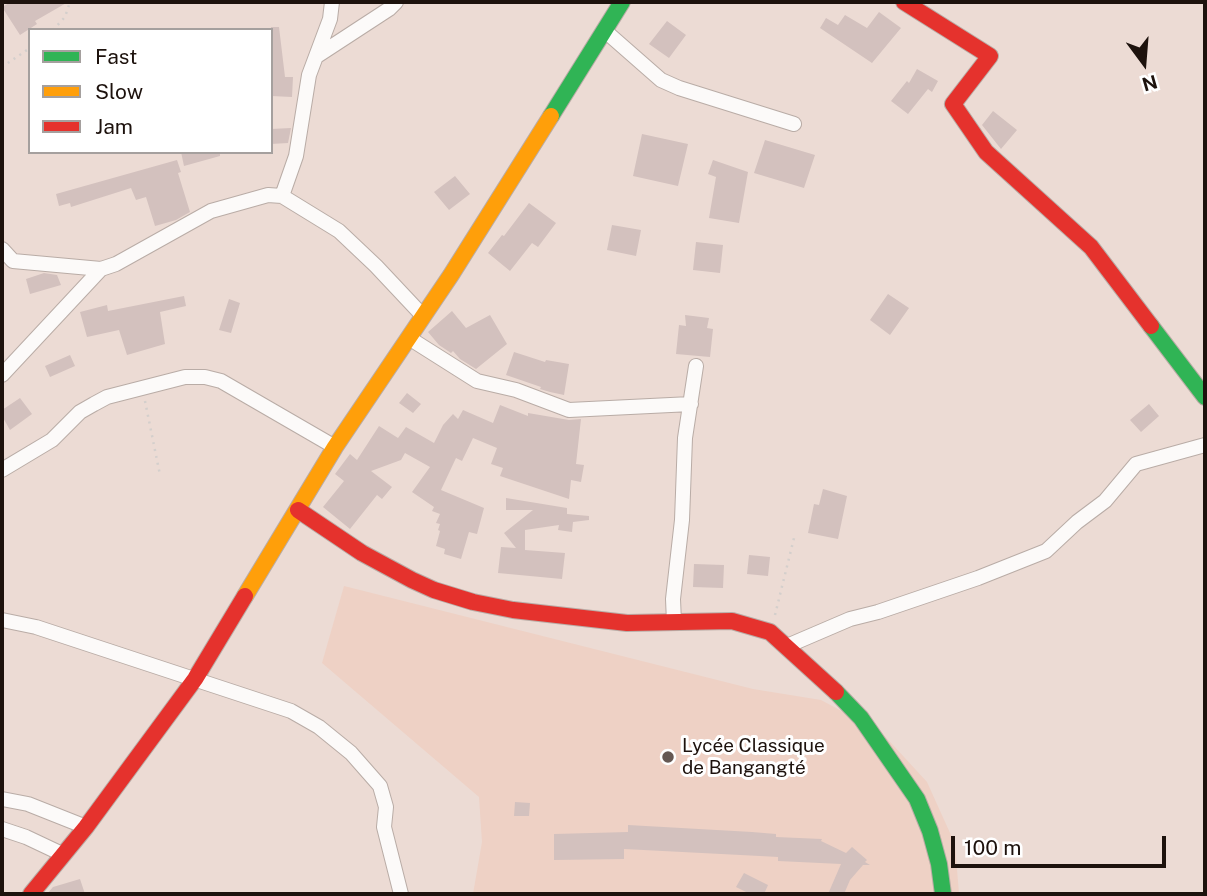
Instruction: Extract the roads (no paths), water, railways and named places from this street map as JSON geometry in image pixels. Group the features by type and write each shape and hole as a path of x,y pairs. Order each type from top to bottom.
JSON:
{"street":[{"path":"282,196 299,142 309,75 330,19 332,2"},
{"path":"317,56 396,2"},
{"path":"31,894 86,827 195,679 335,447 409,338 622,2"},
{"path":"904,2 990,56 953,104 986,152 1091,247 1205,397"},
{"path":"604,30 661,80 794,124"},
{"path":"2,249 13,261 31,265 101,269 116,264 211,211 268,195 282,196 339,231 423,316"},
{"path":"2,375 101,269"},
{"path":"409,338 477,381 516,390 569,410 691,404"},
{"path":"674,622 673,599 682,520 685,438 696,366"},
{"path":"2,470 52,440 80,412 94,404 140,388 185,377 205,377 221,381 335,447"},
{"path":"787,646 850,619 978,578 1046,551 1088,512 1105,501 1136,464 1205,445"},
{"path":"298,510 362,553 412,580 473,602 561,617 627,623 732,621 770,632 861,718 917,799 933,842 943,894"},
{"path":"2,620 36,627 195,679 290,711 320,727 351,753 380,786 384,795 384,827 401,894"},
{"path":"2,799 28,804 86,827"},
{"path":"2,829 26,837 62,855"}],"place":[{"name":"Lycée Classique de Bangangté","path":"668,757"}]}
